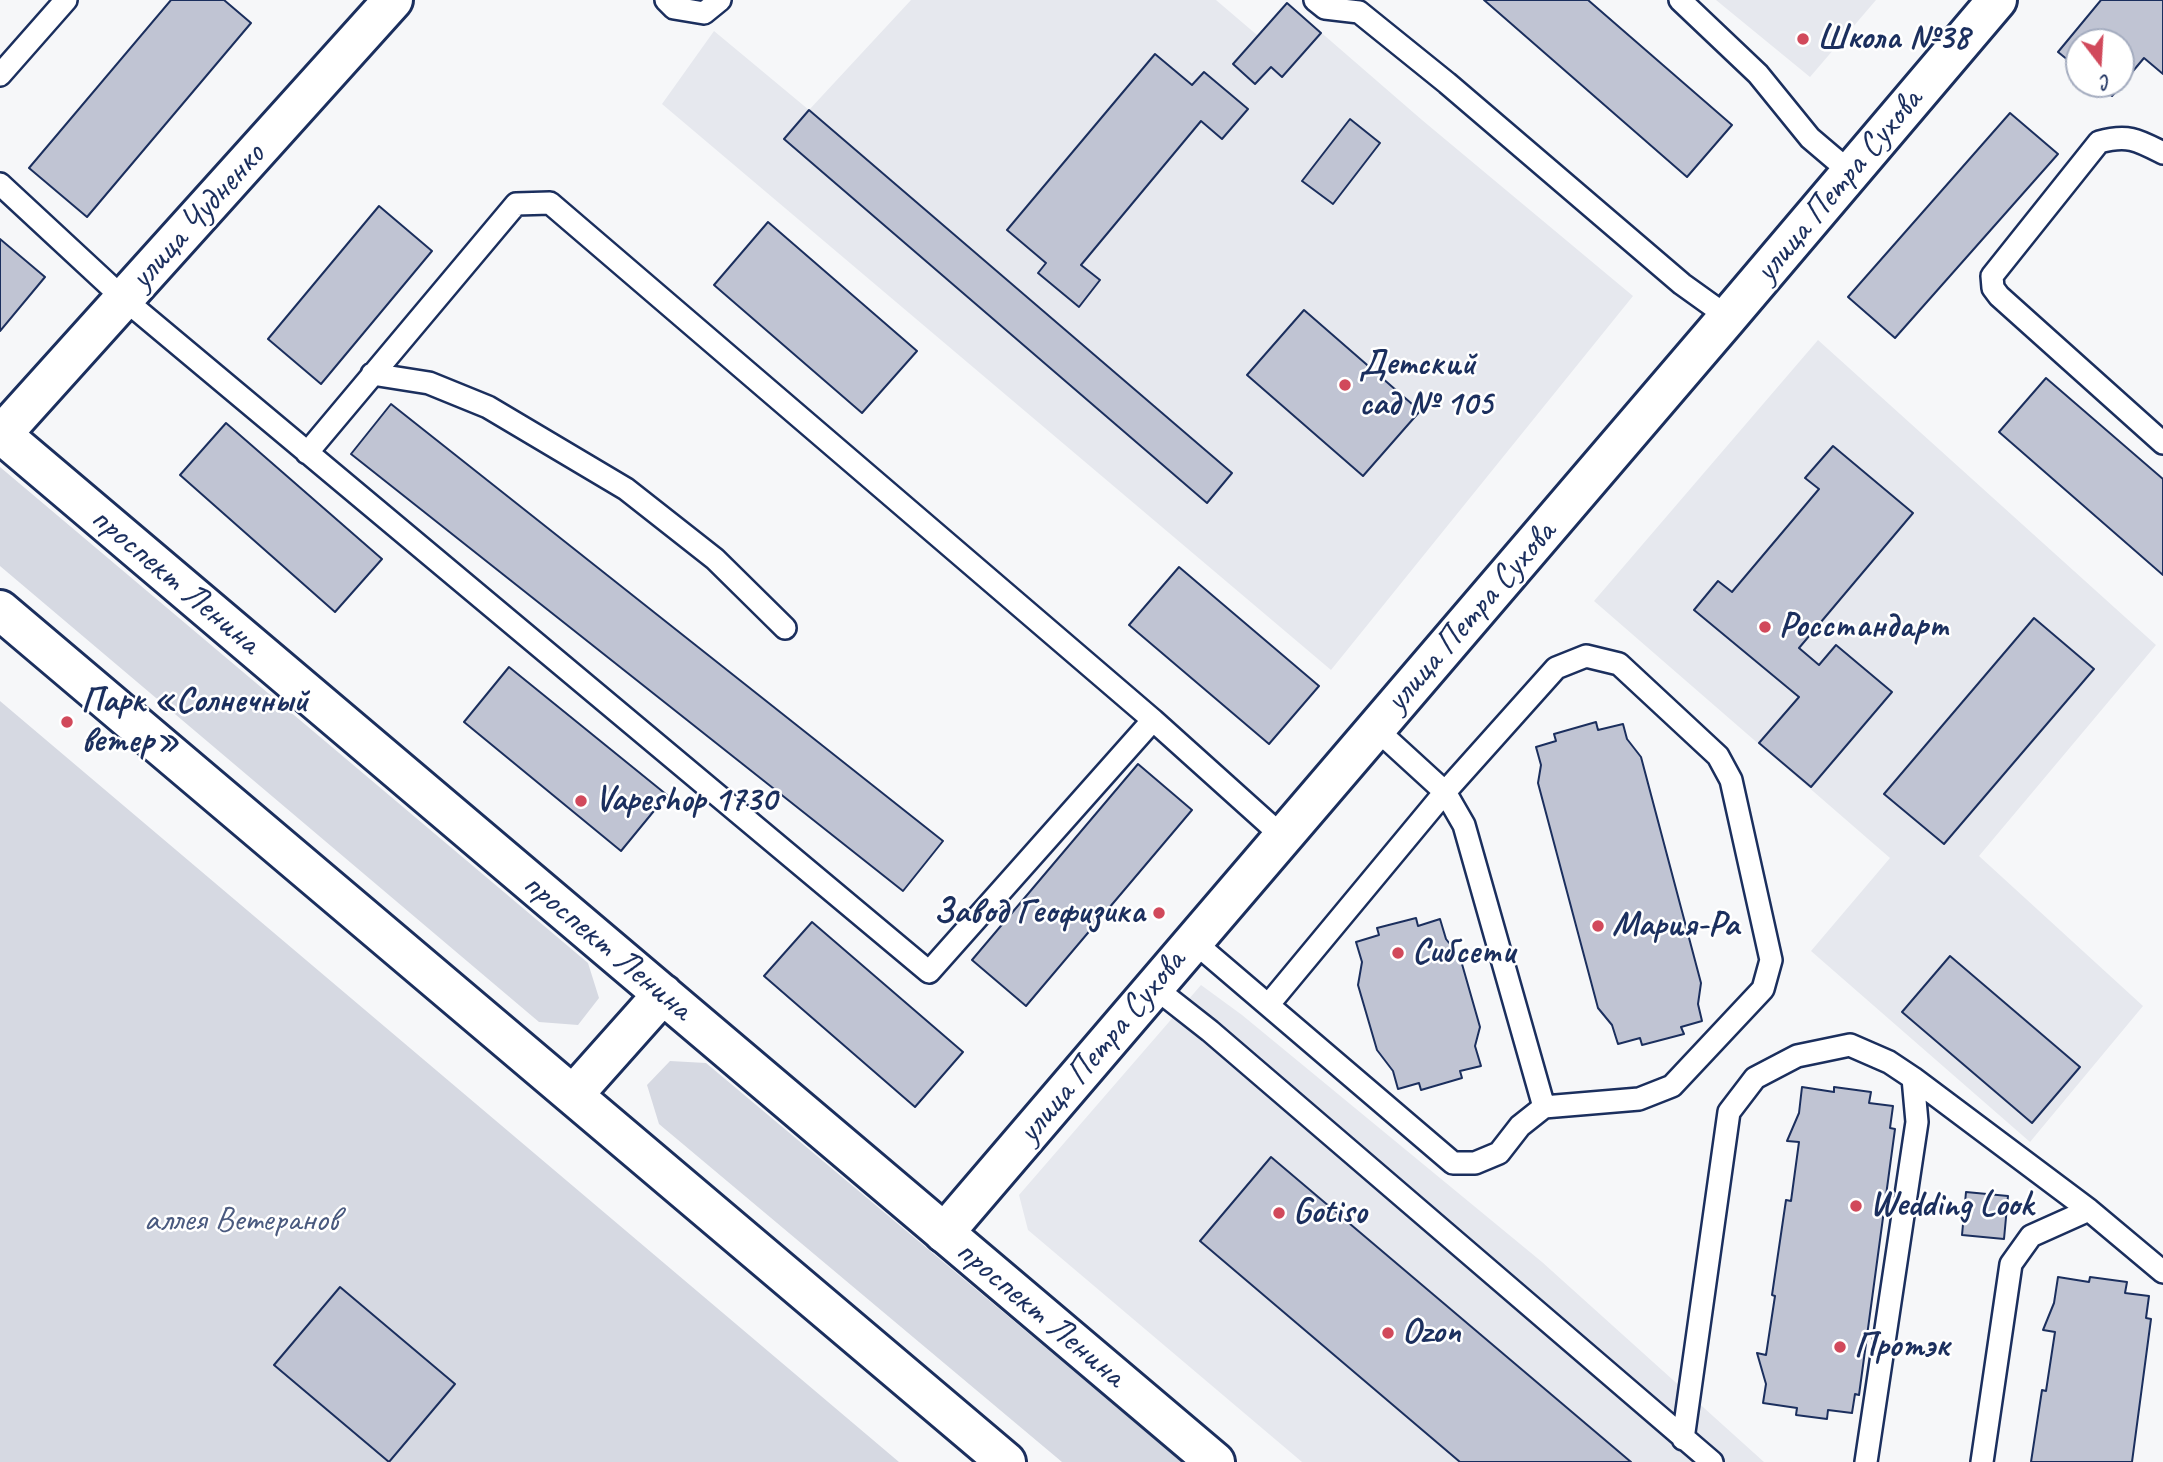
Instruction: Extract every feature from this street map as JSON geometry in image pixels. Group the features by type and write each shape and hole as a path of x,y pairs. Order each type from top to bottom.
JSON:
{"main road":[{"name":"улица Чудненко","path":"1,433 393,0"},
{"name":"улица Петра Сухова","path":"944,1233 1997,0"},
{"name":"проспект Ленина","path":"1,433 1215,1462"},
{"path":"0,610 1006,1462"},
{"path":"573,1095 663,994"}],"lane":[{"path":"0,75 66,0"},
{"path":"666,0 674,8 704,13 720,0"},
{"path":"1315,0 1325,8 1359,12 1447,83 1682,284 1728,317"},
{"path":"1680,0 1758,74 1810,138 1850,172"},
{"path":"2163,153 2135,139 2117,137 2099,142 1992,276 1993,288 1999,296 2163,443"},
{"path":"0,184 124,299 929,972 1153,720"},
{"path":"307,453 516,204 550,203 1153,720 1283,836"},
{"path":"372,374 429,383 488,407 626,489 715,559 785,628"},
{"path":"1193,942 1453,1163 1475,1163 1499,1153 1520,1126 1544,1107 1639,1099 1672,1086 1763,989 1771,960 1731,780 1718,756 1619,664 1586,656 1556,668 1445,792 1269,1004"},
{"path":"1375,728 1445,792 1464,825 1544,1107"},
{"path":"1154,987 1210,1031 1712,1462"},
{"path":"1682,1438 1728,1112 1755,1078 1797,1056 1850,1045 1889,1062 2089,1210 2163,1272"},
{"path":"1866,1462 1917,1122 1913,1078"},
{"path":"1982,1462 2011,1264 2031,1236 2089,1210"}],"shaded area":[{"name":"Детский сад № 105","path":"911,0 1216,0 1257,35 1287,3 1633,296 1331,670 662,104 714,31 809,110"},
{"name":"Школа №38","path":"1716,0 1876,0 1810,77"},
{"path":"1818,340 2156,645 1979,856 2143,1006 2030,1142 1811,951 1890,858 1594,601"},
{"path":"1201,985 1242,1015 1542,1262 1764,1462 1302,1462 1028,1230 1019,1195"}],"green space":[{"path":"0,467 588,963 599,998 578,1025 539,1022 0,566"},
{"name":"аллея Ветеранов","path":"0,701 899,1462 0,1462"},
{"path":"670,1061 706,1063 1182,1462 1062,1462 659,1124 647,1085"}],"building":[{"path":"171,0 224,0 251,23 87,217 29,168"},
{"path":"1484,0 1588,0 1732,125 1687,177"},
{"path":"2101,0 2163,0 2163,74 2144,58 2135,69 2135,28 2078,28"},
{"path":"1287,3 1321,33 1282,77 1271,67 1255,84 1233,64"},
{"path":"2065,44 2065,58 2058,52"},
{"path":"1155,54 1192,85 1204,72 1248,109 1222,139 1201,121 1081,265 1100,280 1079,307 1038,273 1046,263 1007,230"},
{"path":"809,110 1232,473 1207,503 784,139"},
{"path":"2010,113 2058,154 1895,338 1848,297"},
{"path":"1350,119 1380,143 1333,204 1302,181"},
{"path":"379,206 432,251 321,384 268,339"},
{"path":"768,222 917,351 862,413 714,285"},
{"path":"0,239 45,277 0,331"},
{"path":"1304,310 1420,411 1363,476 1247,375"},
{"path":"2046,378 2163,479 2163,575 1999,432"},
{"path":"391,404 943,841 903,891 351,454"},
{"path":"226,423 382,559 335,612 180,475"},
{"name":"Росстандарт","path":"1833,446 1913,513 1799,648 1819,665 1836,645 1892,692 1811,787 1759,743 1799,697 1694,610 1718,581 1732,592 1819,489 1805,478"},
{"path":"1179,567 1319,686 1269,744 1129,625"},
{"path":"2034,618 2094,669 1944,844 1884,794"},
{"path":"509,667 667,795 621,851 464,722"},
{"path":"1596,722 1598,730 1623,724 1627,739 1641,757 1701,983 1698,1004 1702,1021 1681,1027 1684,1034 1642,1045 1640,1038 1618,1044 1612,1025 1598,1008 1538,783 1541,765 1536,747 1556,741 1554,734"},
{"path":"1138,764 1192,810 1026,1006 972,960"},
{"path":"1416,918 1418,926 1440,919 1446,939 1460,957 1480,1027 1475,1046 1481,1066 1460,1071 1462,1078 1421,1090 1419,1083 1398,1089 1393,1071 1377,1050 1358,985 1362,962 1356,942 1379,935 1377,928"},
{"path":"812,922 963,1052 915,1107 764,976"},
{"path":"1950,956 2080,1067 2032,1123 1902,1012"},
{"path":"1802,1087 1834,1092 1834,1087 1871,1092 1869,1103 1893,1106 1890,1128 1895,1129 1859,1395 1855,1394 1852,1413 1828,1410 1827,1419 1796,1415 1797,1408 1763,1403 1766,1384 1757,1353 1766,1355 1786,1200 1791,1201 1799,1142 1787,1141 1799,1113"},
{"path":"1271,1157 1631,1462 1460,1462 1200,1241"},
{"path":"1966,1192 2008,1196 2004,1239 1962,1235"},
{"path":"2058,1277 2089,1282 2090,1277 2127,1282 2125,1293 2149,1296 2146,1318 2151,1319 2132,1462 2031,1462 2042,1390 2046,1391 2055,1332 2043,1330 2054,1303"},
{"path":"340,1287 455,1384 389,1462 274,1365"}],"place":[{"name":"Школа №38","path":"1803,39"},
{"name":"Детский сад № 105","path":"1345,385"},
{"name":"Росстандарт","path":"1765,627"},
{"name":"Парк «Солнечный ветер»","path":"67,722"},
{"name":"Vapeshop 1730","path":"581,801"},
{"name":"Завод Геофизика","path":"1159,913"},
{"name":"Мария-Ра","path":"1598,926"},
{"name":"Сибсети","path":"1398,953"},
{"name":"Wedding Look","path":"1856,1206"},
{"name":"Gotiso","path":"1279,1213"},
{"name":"Ozon","path":"1388,1333"},
{"name":"Протэк","path":"1840,1347"}]}
